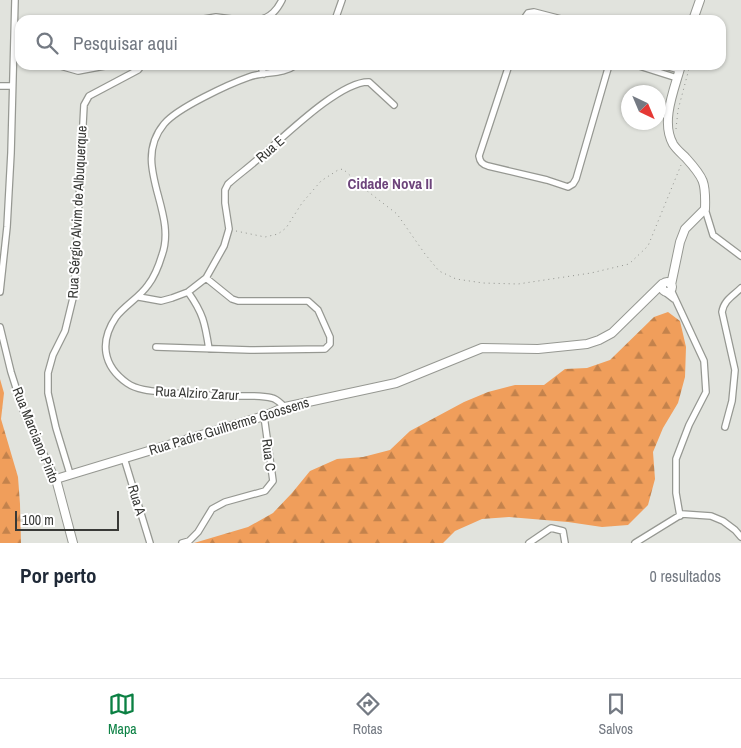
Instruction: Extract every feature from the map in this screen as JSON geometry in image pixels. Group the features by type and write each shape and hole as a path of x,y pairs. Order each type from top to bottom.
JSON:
{"street":[{"path":"15,0 16,15"},
{"path":"270,15 276,10 282,0"},
{"path":"337,15 342,0"},
{"path":"695,15 700,0"},
{"path":"527,15 534,12 546,15"},
{"path":"0,292 9,190 12,86 15,68"},
{"name":"Rua Sérgio Alvim de Albuquerque","path":"70,474 48,393 48,373 65,331 74,294 84,105 89,96 138,70"},
{"path":"262,70 264,74"},
{"name":"Rua Alziro Zarur","path":"285,407 274,398 191,395 149,391 130,385 118,376 110,366 105,355 106,344 116,318 148,286 156,272 163,252 167,234 163,212 152,178 150,157 158,132 173,115 217,91 250,76 280,73 286,70"},
{"path":"507,70 479,156 480,161 488,166 568,187 576,179 607,70"},
{"path":"652,70 677,78"},
{"path":"679,70 668,116 673,144 700,174 705,188 705,209 713,235 741,256"},
{"name":"Rua E","path":"206,278 224,246 229,230 225,202 225,190 228,184 304,118 356,84 369,82 394,105"},
{"path":"0,86 12,86"},
{"path":"680,516 676,492 676,459 689,425 706,392 704,361 676,301 666,287 685,230 705,209"},
{"path":"139,297 161,300 172,298 188,292 206,278 232,299 238,301 308,302 318,310 330,337 330,344 325,349 156,347"},
{"name":"Rua Padre Guilherme Goossens","path":"56,479 264,416 285,407 396,384 482,348 538,349 586,344 612,333 649,296 666,287"},
{"path":"724,427 732,400 735,370 722,312 730,297 741,288"},
{"path":"188,292 205,321 209,349"},
{"name":"Rua Marciano Pinto","path":"0,327 11,372 25,416 56,479 73,543"},
{"name":"Rua C","path":"182,543 189,541 198,532 212,509 225,502 264,491 272,481 264,416"},
{"name":"Rua A","path":"124,458 150,543"},
{"path":"635,543 682,514 711,516 724,521 736,530 741,538"},
{"path":"529,543 551,528 563,531 565,543"}],"path":[{"path":"670,134 677,129 678,110 689,70"},
{"path":"229,230 265,237 278,234 286,228 302,203 322,181 338,170 343,169 366,190 398,214 439,271 456,279 483,284 518,284 591,273 629,264 648,246 685,157"}],"green space":[{"path":"668,312 680,321 686,347 685,377 678,403 663,428 653,452 655,479 648,505 628,525 602,527 509,517 482,519 455,531 443,543 194,543 248,527 273,513 310,471 337,459 363,457 390,450 410,431 464,402 488,392 515,385 544,385 565,369 587,368 610,360 654,317"},
{"path":"0,379 4,393 1,419 18,477 21,543 0,543"}],"district":[{"name":"Cidade Nova II","path":"390,183"}]}
